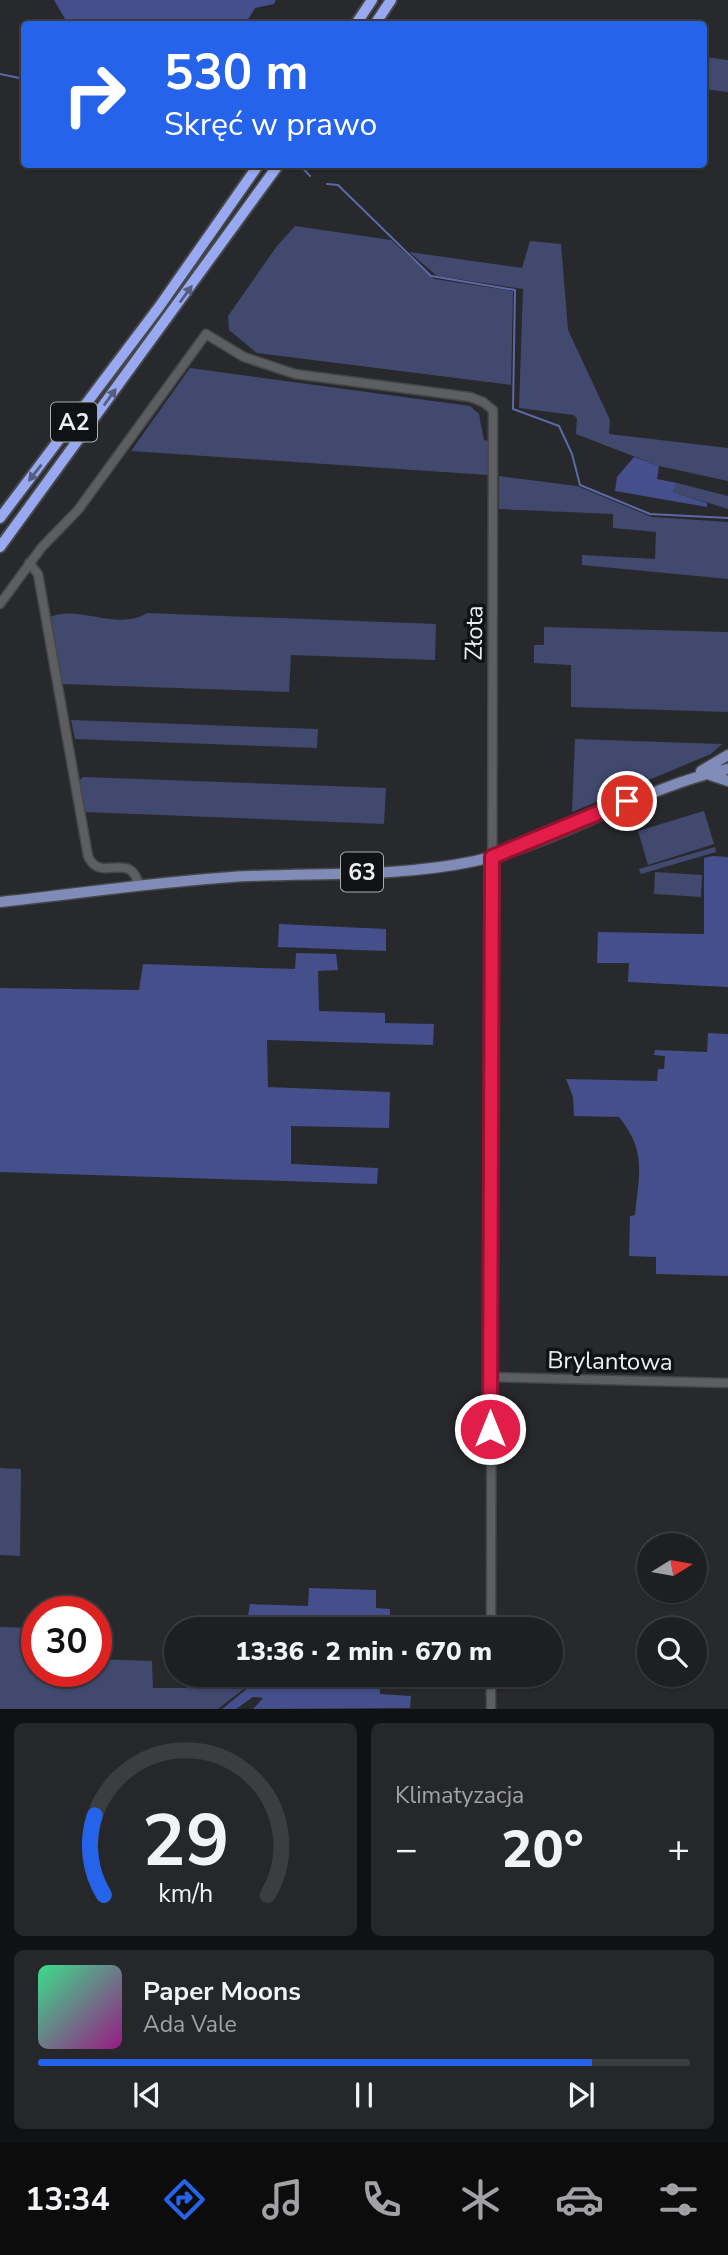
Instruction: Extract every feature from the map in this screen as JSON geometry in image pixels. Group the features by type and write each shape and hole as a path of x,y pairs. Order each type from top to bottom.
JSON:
{"highway":[{"path":"358,21 372,0"},
{"path":"378,21 391,0"},
{"name":"A2","path":"0,518 159,307 256,168"},
{"name":"A2","path":"0,547 276,168"}],"main road":[{"name":"63","path":"682,781 728,755"},
{"name":"63","path":"0,902 230,877 421,869 492,857 682,781 728,769"},
{"path":"706,774 728,781"}],"street":[{"name":"Złota","path":"29,564 78,510 206,334 244,357 295,374 470,397 493,410 491,1617"},
{"path":"0,604 29,564 38,574 88,856 101,868 131,868 136,873 139,886"},
{"name":"Brylantowa","path":"490,1377 728,1383"},
{"path":"491,1687 491,1709"}],"shaded area":[{"path":"54,0 276,0 274,4 255,8 247,21 66,21"},
{"path":"707,57 728,60 728,92 707,89"},
{"path":"295,226 391,240 434,279 513,291 511,385 257,353 229,330 228,316 277,246"},
{"path":"530,241 561,244 568,330 610,420 609,434 728,448 728,481 659,466 576,434 577,418 573,415 519,408 523,289 437,276 409,252 522,268"},
{"path":"190,368 470,406 479,414 484,440 489,441 488,475 131,451"},
{"path":"634,457 659,466 657,479 677,483 673,492 707,503 707,507 615,491 617,477"},
{"path":"499,476 577,486 652,517 728,522 728,579 582,565 582,555 655,559 656,532 613,528 613,514 499,509"},
{"path":"677,483 728,496 728,509 673,492"},
{"path":"147,613 436,624 435,660 291,655 289,692 62,684 48,618 71,614 123,620"},
{"path":"544,627 728,632 728,712 571,707 571,665 534,663 534,645 544,645"},
{"path":"71,720 318,729 317,748 75,739"},
{"path":"575,739 722,744 711,754 572,812"},
{"path":"83,777 386,788 384,824 85,812 79,781"},
{"path":"704,811 714,844 648,865 638,831"},
{"path":"715,847 716,852 641,874 639,869"},
{"path":"728,857 728,987 628,982 629,963 597,963 598,932 704,934 704,858"},
{"path":"655,872 702,875 701,897 654,894"},
{"path":"279,924 386,929 386,951 278,947"},
{"path":"296,953 336,954 338,970 318,971 319,1011 385,1013 385,1023 434,1024 433,1045 267,1040 268,1087 390,1092 389,1128 291,1126 291,1164 378,1168 377,1184 0,1172 0,988 139,990 143,964 295,969"},
{"path":"708,1033 728,1034 728,1276 656,1274 656,1257 629,1256 630,1216 635,1215 639,1175 634,1141 619,1117 574,1116 573,1097 566,1079 657,1081 658,1069 664,1069 665,1056 654,1055 655,1050 707,1052"},
{"path":"0,1468 21,1469 20,1556 0,1555"},
{"path":"309,1588 376,1590 376,1608 390,1609 390,1617 248,1617 250,1604 308,1606"},
{"path":"0,1627 21,1628 21,1687 112,1687 112,1660 152,1661 153,1688 246,1687 218,1709 0,1709"},
{"path":"249,1687 380,1687 380,1694 411,1696 410,1708 253,1709 263,1698 253,1697 236,1709 222,1709"}],"waterway":[{"path":"0,74 21,78"},
{"path":"303,168 310,176"},
{"path":"327,184 338,185 431,276 515,290 513,409 559,426 572,454 580,485 650,514 728,518"}],"route":[{"path":"490,1429 492,857 627,801"}]}
